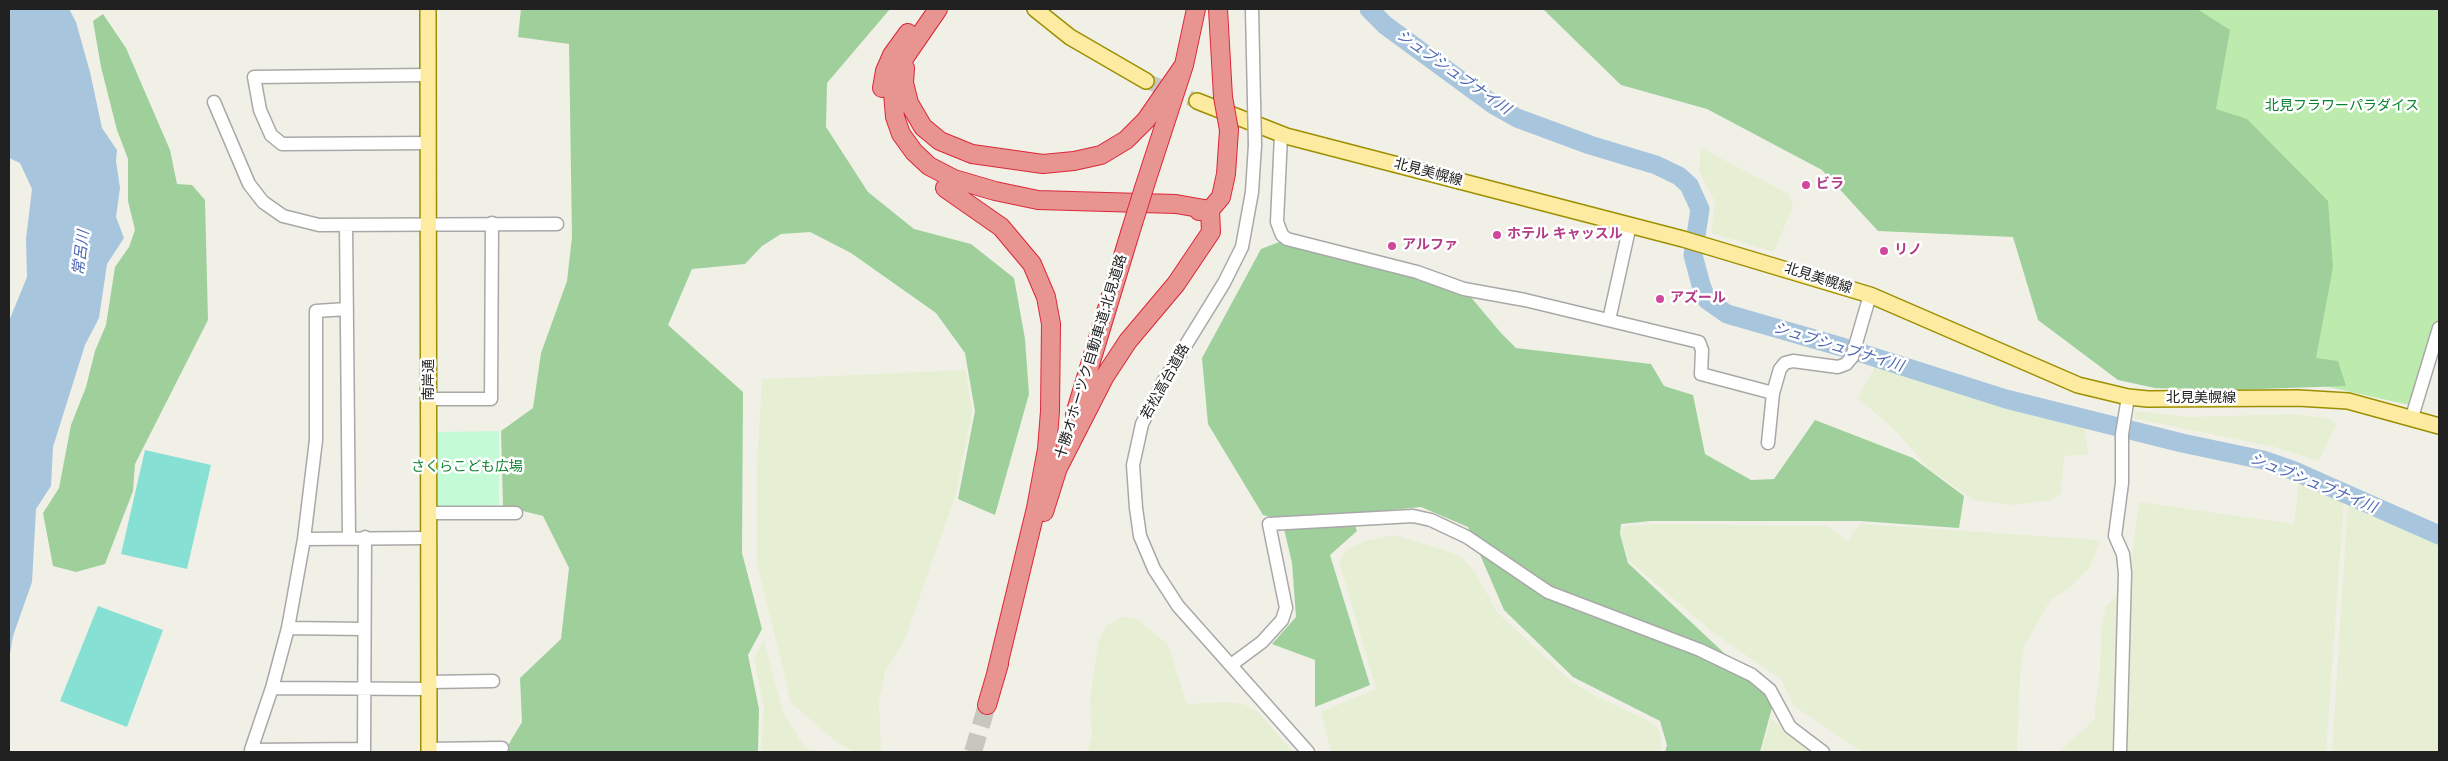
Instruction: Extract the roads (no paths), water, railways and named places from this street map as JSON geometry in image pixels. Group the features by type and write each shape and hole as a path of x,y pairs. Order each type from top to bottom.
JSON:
{"highway":[{"path":"926,9 892,55 885,71 881,93 884,124 900,153 916,169 1001,227 1032,264 1046,297 1051,324 1050,411 1047,449 1036,508 996,674"},
{"path":"938,9 905,57 896,74 893,93 895,117 901,134 914,152 929,166 954,179 1038,200 1176,204 1210,210"},
{"name":"十勝オホーツク自動車道;北見道路","path":"987,705 1130,233 1184,65 1196,9"},
{"path":"1058,468 1104,376 1128,341 1176,284 1212,232 1210,210 1221,197 1226,174 1229,130 1223,97 1218,9"},
{"path":"905,57 904,83 909,103 924,127 940,141 972,154 1043,164 1074,161 1101,154 1126,140 1146,120 1184,65"},
{"path":"945,188 1032,208 1107,213 1210,210"}],"main road":[{"name":"南岸通","path":"428,9 430,751"},
{"path":"1035,9 1070,36 1146,81"},
{"name":"北見美幌線","path":"1197,102 1281,135 1683,239 1870,295 2078,385 2128,397 2298,398 2348,401 2412,417 2439,426"}],"street":[{"name":"若松高台道路","path":"1252,9 1254,145 1252,192 1242,247 1224,283 1163,382 1142,424 1133,465 1140,536 1154,569 1178,606 1308,752"},
{"path":"427,75 254,77 264,118 271,135 282,144 429,143"},
{"path":"214,102 249,184 264,202 283,216 320,225 429,223 557,224"},
{"path":"1281,135 1277,222 1282,235 1287,239 1417,272 1464,288 1525,300 1698,342 1702,350 1701,374 1773,393"},
{"path":"430,399 491,399 492,224"},
{"path":"346,225 349,537"},
{"path":"1609,320 1630,225"},
{"path":"1768,443 1773,393 1780,368 1785,363 1793,361 1838,367 1846,364 1852,357 1870,295"},
{"path":"347,309 316,311 316,440 304,539 288,628 272,688 251,750 364,751 365,537"},
{"path":"2412,417 2439,328"},
{"path":"2120,752 2125,573 2123,554 2115,536 2122,483 2122,434 2126,419 2128,397"},
{"path":"429,513 516,513"},
{"path":"1231,665 1262,642 1282,620 1286,608 1269,524 1413,516 1431,520 1467,537 1548,592 1700,650 1752,675 1770,690 1790,727 1823,752"},
{"path":"304,539 349,537 429,538"},
{"path":"288,628 364,629"},
{"path":"272,688 365,688 492,681"},
{"path":"430,751 502,748"}],"water":[{"name":"常呂川","path":"9,9 69,9 76,22 90,72 102,128 117,150 116,161 120,188 116,217 124,238 107,264 99,318 85,345 53,447 51,486 36,509 32,582 13,636 9,660 9,321 27,277 26,239 32,189 20,163 9,158"}],"waterway":[{"name":"シュブシュブナイ川","path":"1369,9 1385,25 1494,105 1517,118 1590,145 1656,165 1679,176 1689,185 1700,209 1693,255 1701,285 1707,300 1727,314 1842,347 2006,399 2182,443 2263,460 2292,470 2439,535"}],"tunnel":[{"path":"1146,81 1197,101"},
{"path":"973,752 987,705"}],"place":[{"name":"ビラ","path":"1806,185"},
{"name":"ホテル キャッスル","path":"1497,235"},
{"name":"アルファ","path":"1392,246"},
{"name":"リノ","path":"1884,251"},
{"name":"アズール","path":"1660,299"}],"park label":[{"name":"北見フラワーパラダイス","path":"2342,107"},
{"name":"さくらこども広場","path":"467,468"}]}
